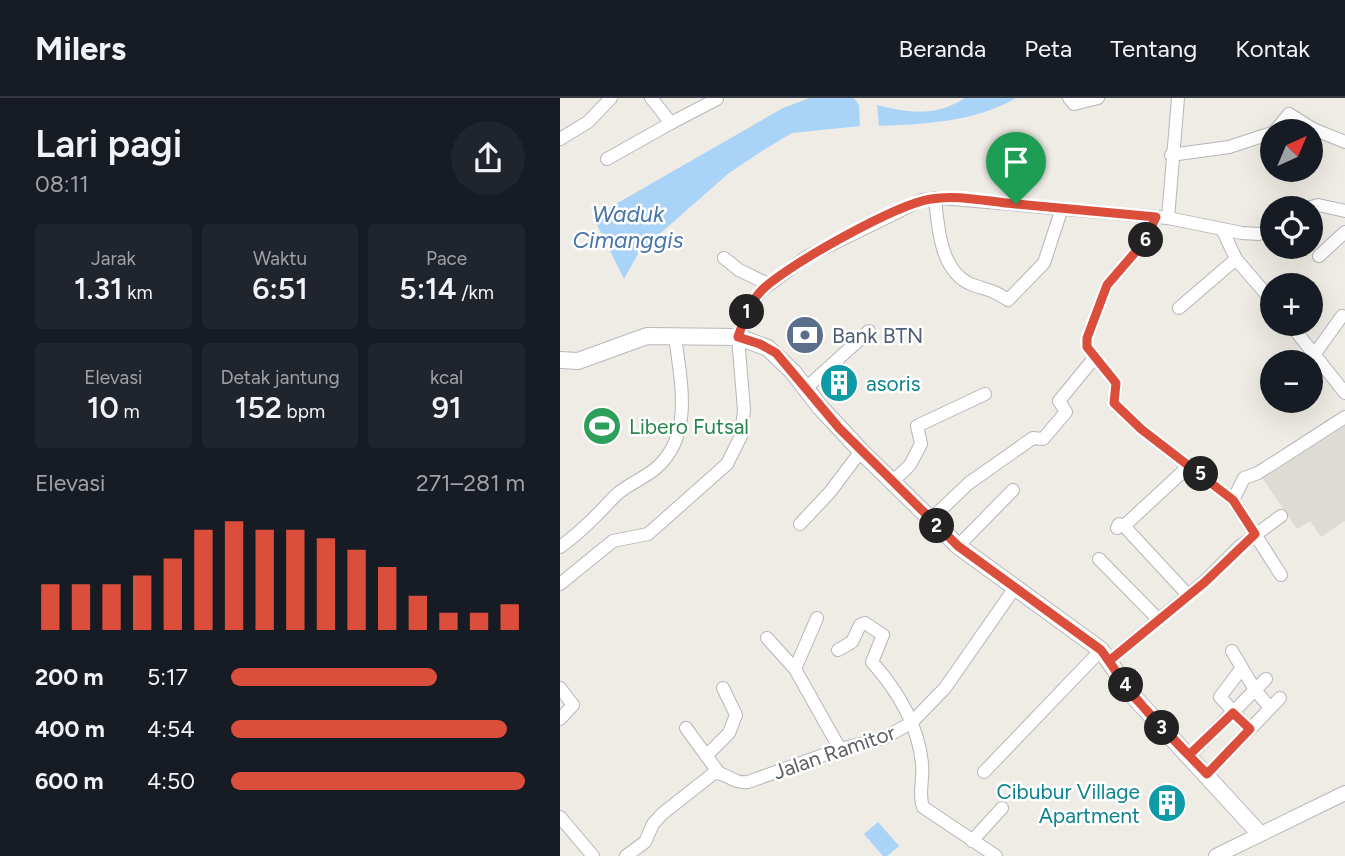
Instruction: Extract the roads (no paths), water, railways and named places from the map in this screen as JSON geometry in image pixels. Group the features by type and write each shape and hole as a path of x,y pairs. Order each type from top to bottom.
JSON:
{"main road":[{"path":"560,359 578,361 620,343 647,336 738,337 776,353 861,451 958,546 1105,656 1134,697 1259,833"}],"street":[{"path":"560,139 588,122 611,98"},
{"path":"651,98 671,123"},
{"path":"607,159 717,98"},
{"path":"1069,100 1076,104 1098,98"},
{"path":"1178,98 1162,217 1106,287 1087,341 1095,357 1116,383 1114,403 1141,429 1233,500 1281,575"},
{"path":"1323,133 1345,142"},
{"path":"1171,155 1230,147 1260,134"},
{"path":"1013,158 1016,204"},
{"path":"935,198 939,234 951,268 972,285 990,288 1008,300 1044,263 1062,208"},
{"path":"560,584 613,541 648,534 727,464 741,436 744,410 738,337 753,302 768,284 806,257 922,200 935,198 1162,217 1223,231 1260,234"},
{"path":"1323,206 1345,211"},
{"path":"1223,231 1236,259 1260,287"},
{"path":"1323,252 1345,232"},
{"path":"724,258 738,270 768,284"},
{"path":"1179,308 1236,259"},
{"path":"1318,350 1342,316"},
{"path":"806,388 869,331"},
{"path":"560,547 597,517 616,495 657,467 673,443 681,426 683,404 675,336"},
{"path":"1299,336 1310,350"},
{"path":"930,520 980,475 1033,438 1043,439 1066,412 1059,401 1095,357"},
{"path":"1323,366 1345,393"},
{"path":"892,482 910,465 921,444 916,426 985,394"},
{"path":"1233,500 1244,478 1258,473 1345,417"},
{"path":"800,524 830,492 861,451"},
{"path":"1188,595 1120,527 1190,465"},
{"path":"958,546 1013,490"},
{"path":"984,772 1105,656 1158,619 1255,534 1281,516"},
{"path":"1100,559 1158,619"},
{"name":"Jalan Ramitor","path":"719,773 734,782 748,782 840,748 884,738 911,723 937,698 1014,589"},
{"path":"795,669 817,618"},
{"path":"838,650 852,642 860,625 865,624 883,635 872,662 898,696 911,723 922,764 923,807 996,856"},
{"path":"767,638 795,669 840,748"},
{"path":"1232,650 1255,690 1270,708"},
{"path":"1242,668 1220,697 1250,729"},
{"path":"1189,755 1266,679"},
{"path":"560,688 573,705 560,719"},
{"path":"706,756 729,733 736,715 723,688"},
{"path":"1207,774 1280,698"},
{"path":"626,856 645,842 653,824 671,805 704,779 719,773 687,729"},
{"path":"1217,856 1345,793"},
{"path":"972,841 1002,808"},
{"path":"560,817 593,856"}],"water":[{"name":"Waduk Cimanggis","path":"810,98 854,98 859,105 860,126 792,133 762,151 729,173 639,252 624,279 593,217 783,108"},
{"path":"965,98 1016,98 967,117 932,123 879,126 877,105 922,112 944,108"},
{"path":"878,822 899,846 887,856 883,856 864,834"}],"place":[{"name":"Bank BTN","path":"805,335"},
{"name":"asoris","path":"839,383"},
{"name":"Libero Futsal","path":"602,426"},
{"name":"Cibubur Village Apartment","path":"1167,803"}]}
